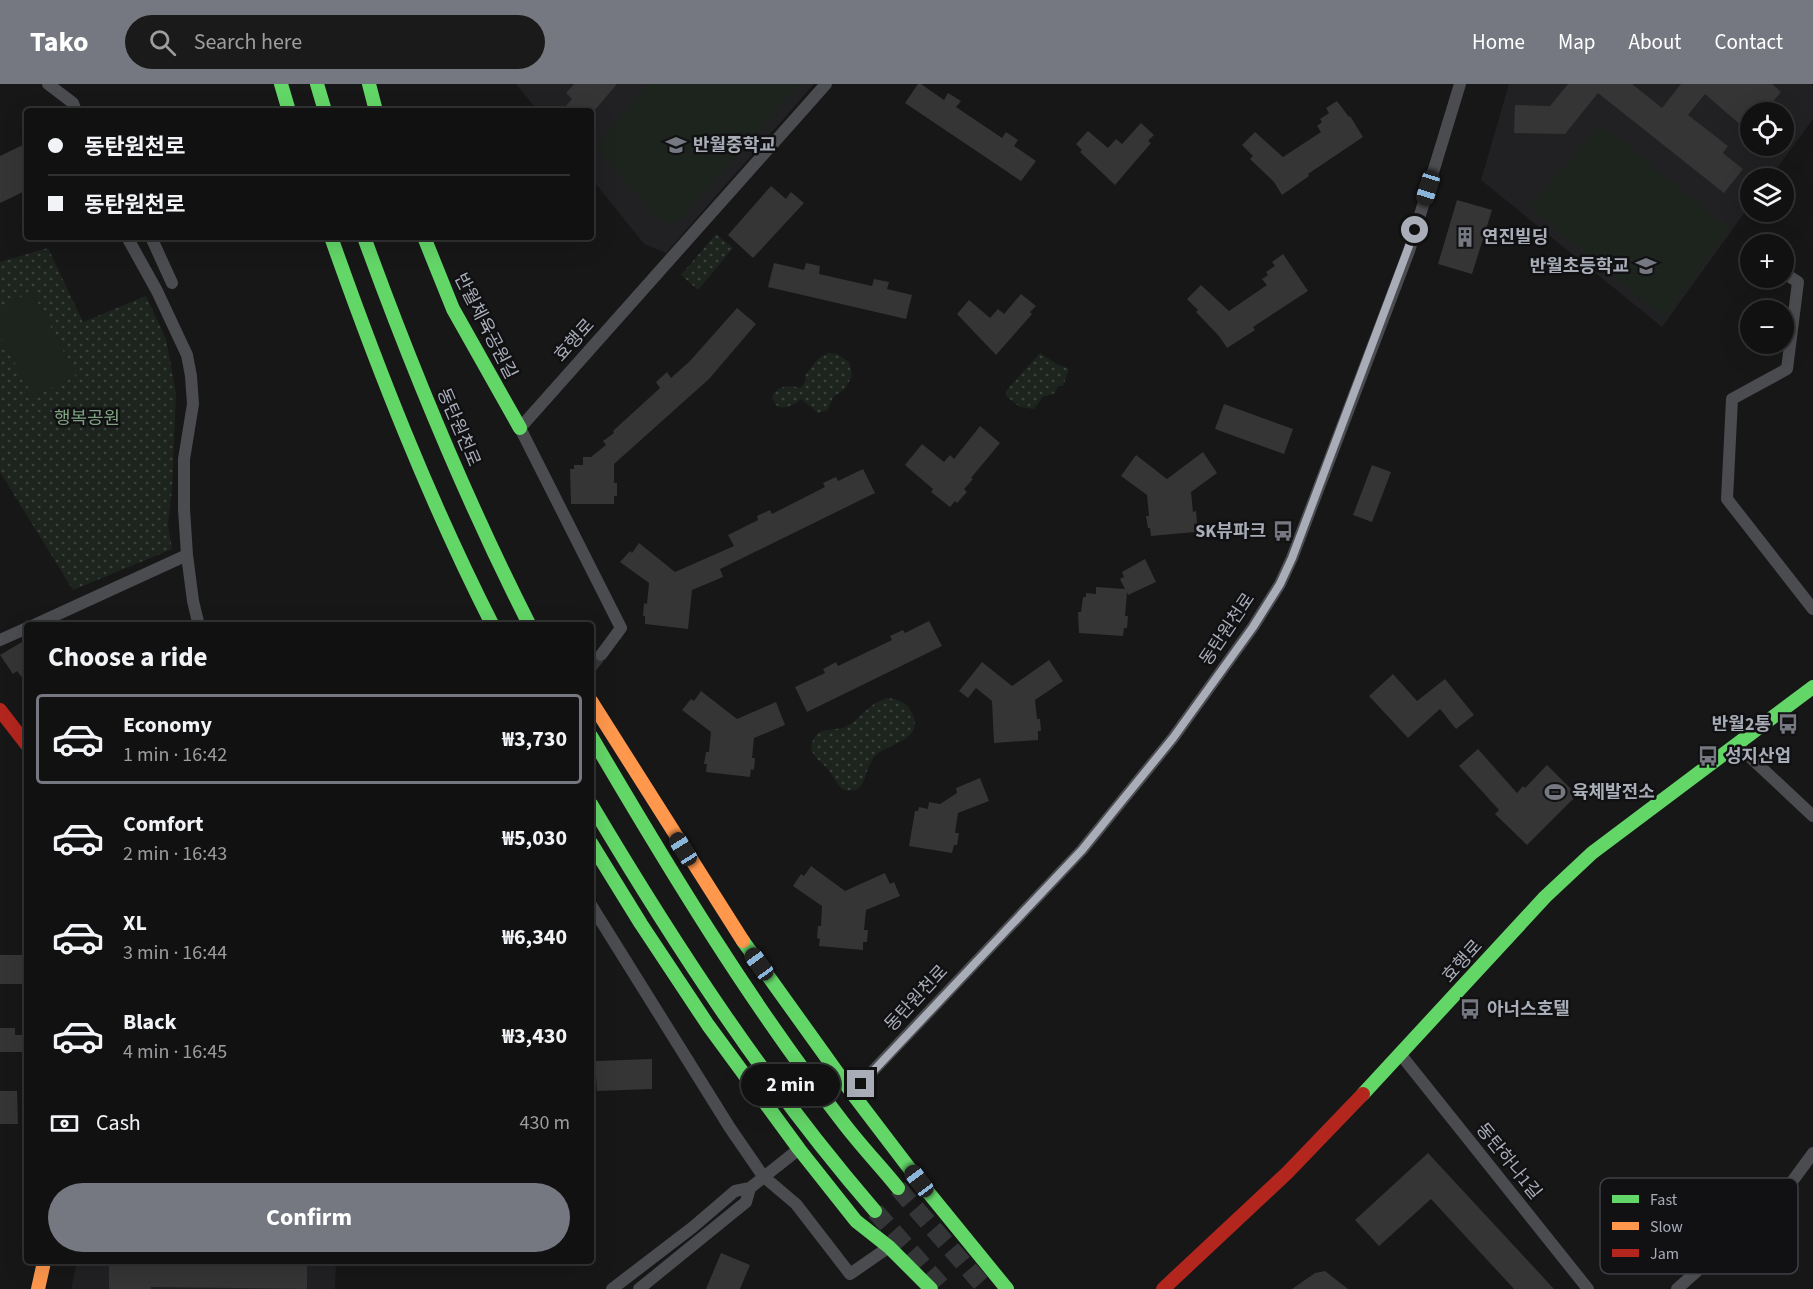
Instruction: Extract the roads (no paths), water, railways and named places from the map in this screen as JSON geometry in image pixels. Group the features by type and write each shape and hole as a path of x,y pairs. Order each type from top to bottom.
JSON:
{"main road":[{"path":"281,84 288,108"},
{"path":"317,84 324,108"},
{"path":"369,84 375,108"},
{"path":"332,240 392,405 421,474 491,622"},
{"name":"동탄원천로","path":"365,240 380,282 463,483 509,585 530,622"},
{"name":"반월체육공원길","path":"425,240 453,309 520,428"},
{"name":"효행로","path":"1163,1289 1287,1173 1401,1055 1545,897 1576,867 1813,687"},
{"path":"594,705 733,927 852,1093 919,1181 1006,1288"},
{"path":"0,710 24,741"},
{"path":"594,741 631,806 751,994 830,1105 898,1188"},
{"path":"594,809 722,1011 802,1123 874,1211"},
{"path":"594,848 708,1025 855,1221 889,1247 931,1289"},
{"path":"38,1289 44,1264"}],"street":[{"path":"48,84 73,103 75,108"},
{"name":"효행로","path":"520,428 826,84"},
{"name":"동탄원천로","path":"852,1093 1082,850 1173,738 1253,627 1280,584 1409,251 1460,84"},
{"path":"129,240 157,291 187,355 193,404 184,459 187,555 198,622"},
{"path":"152,240 172,283"},
{"path":"1794,279 1798,282 1787,369 1732,399 1727,499 1813,609"},
{"path":"520,428 621,628 601,656"},
{"path":"41,622 187,555"},
{"path":"0,640 24,629"},
{"path":"1736,744 1813,816"},
{"path":"594,910 729,1128 763,1176 796,1204 850,1274 889,1247"},
{"name":"동탄하나1길","path":"1401,1055 1588,1289"},
{"path":"639,1289 746,1202 750,1188 800,1149"},
{"path":"1795,1178 1813,1153"},
{"path":"612,1289 693,1227 735,1191 750,1188"},
{"path":"1677,1289 1694,1274"}],"tunnel":[{"path":"594,663 601,655"},
{"path":"898,1188 986,1289"},
{"path":"875,1211 944,1289"}],"place":[{"name":"반월중학교","path":"676,145"},
{"name":"연진빌딩","path":"1465,237"},
{"name":"반월초등학교","path":"1646,266"},
{"name":"SK뷰파크","path":"1283,531"},
{"name":"반월2통","path":"1788,724"},
{"name":"성지산업","path":"1708,756"},
{"name":"육체발전소","path":"1555,792"},
{"name":"아너스호텔","path":"1470,1009"}],"park label":[{"name":"행복공원","path":"87,418"}]}
